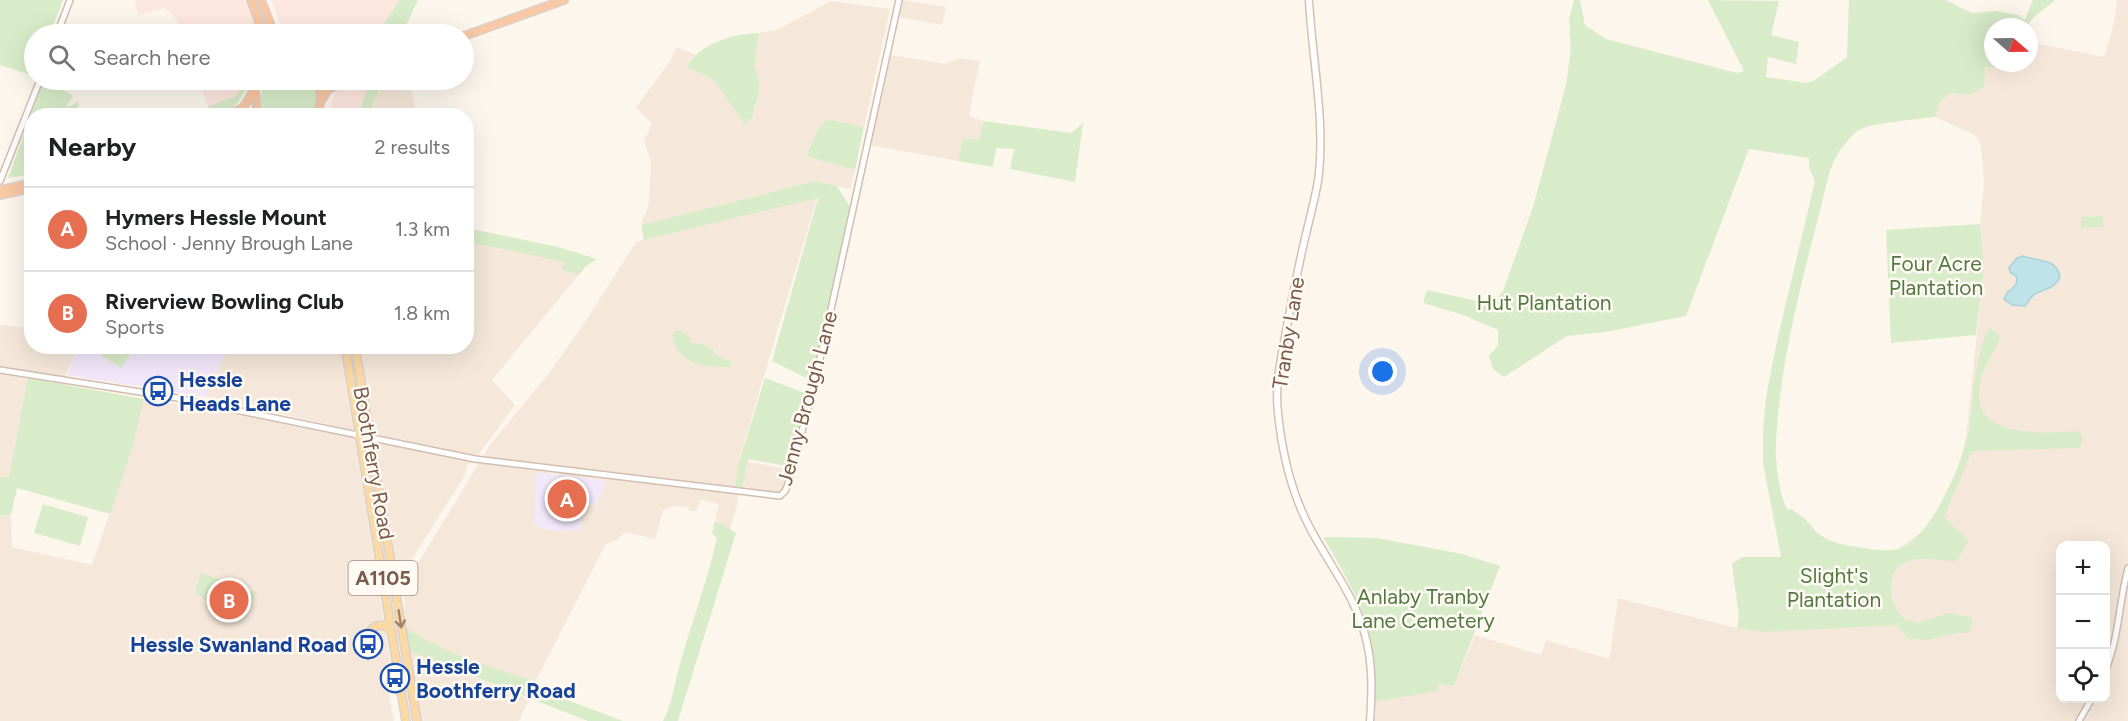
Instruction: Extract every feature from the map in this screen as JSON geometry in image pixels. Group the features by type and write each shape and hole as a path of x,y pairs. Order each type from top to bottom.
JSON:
{"highway":[{"path":"251,0 259,24"},
{"path":"261,0 270,24"},
{"path":"474,32 564,0"},
{"path":"243,108 253,90"},
{"path":"257,90 257,108"},
{"path":"318,108 320,90"},
{"path":"319,108 328,90"},
{"path":"0,195 24,186"},
{"path":"0,190 24,189"}],"main road":[{"name":"Tranby Lane","path":"1309,0 1320,156 1317,183 1293,291 1280,365 1277,384 1278,413 1287,466 1300,504 1311,530 1353,603 1365,635 1371,686 1370,721"},
{"name":"Boothferry Road","path":"346,354 406,721"},
{"name":"Boothferry Road","path":"356,354 417,721"},
{"path":"372,629 384,625 392,633"}],"street":[{"path":"61,24 70,0"},
{"name":"Jenny Brough Lane","path":"369,437 475,459 780,496 785,491 815,382 899,0"},
{"path":"29,108 36,90"},
{"path":"0,181 24,120"},
{"path":"0,370 172,397 369,437"},
{"path":"2110,657 2117,637 2122,589 2128,568"},
{"path":"2079,721 2090,703"}],"shaded area":[{"path":"136,0 245,0 253,24 178,24 165,8 139,15 135,6"},
{"path":"271,0 399,0 384,24 280,24"},
{"path":"903,0 946,7 942,25 899,17"},
{"path":"2117,0 2128,0 2128,721 1373,721 1374,702 1437,691 1437,684 1454,686 1475,635 1541,655 1546,640 1609,659 1618,598 1737,628 1765,632 1890,598 1891,578 1898,566 1900,548 1921,532 1933,519 1960,464 1966,437 1984,267 1980,224 1984,184 1981,147 1978,138 1971,133 1935,117 1940,102 1950,93 1970,95 1984,71 2038,72 2038,44 2104,57 2114,23"},
{"path":"831,1 890,9 864,127 827,119 817,131 806,155 855,170 850,189 815,181 641,225 649,203 651,162 644,141 652,124 636,107 671,60 677,47 696,55 688,61 688,68 709,77 717,84 748,123 756,106 759,80 754,67 759,33 777,30"},
{"path":"891,55 945,64 959,58 980,61 969,113 971,117 984,121 979,141 963,139 958,161 870,145"},
{"path":"202,90 240,90 237,96 209,108"},
{"path":"335,90 379,90 371,108 331,108"},
{"path":"380,90 412,90 415,108 372,108"},
{"path":"817,198 739,460 788,469 783,488 780,493 739,488 737,506 730,529 712,533 719,504 701,500 696,511 690,511 688,507 675,506 663,510 655,539 625,532 618,539 605,545 536,681 466,660 431,644 406,628 403,588 489,446 549,373 636,242","holes":["536,472 604,480 596,506 588,503 582,516 581,530 557,531 535,524"]},
{"path":"474,243 586,266 492,380 515,405 479,454 467,466 465,475 406,569 397,568 361,354 474,354"},
{"path":"0,325 24,327 24,354 76,354 61,384 28,379 9,478 0,477"},
{"path":"76,354 225,354 206,397 67,375"},
{"path":"225,354 341,354 353,430 206,397"},
{"path":"144,399 270,418 355,438 391,667 386,679 394,721 0,721 0,515 11,515 12,547 92,565 134,442"},
{"path":"536,472 604,480 595,506 588,504 582,516 582,530 557,531 545,529 534,523"},
{"path":"409,651 529,699 519,721 422,721"}],"green space":[{"path":"0,0 63,0 54,24 24,24 24,73 0,65"},
{"path":"399,0 418,0 407,24 384,24"},
{"path":"1574,0 1580,0 1585,25 1606,39 1737,73 1744,71 1708,0 1779,1 1771,35 1799,42 1796,64 1768,57 1766,77 1807,83 1815,80 1847,57 1849,0 1945,0 1972,13 1996,11 2018,15 2022,18 1984,18 1984,87 1970,95 1950,93 1940,102 1935,117 1884,123 1859,130 1840,150 1829,175 1805,268 1786,355 1778,413 1776,450 1778,478 1788,510 1791,509 1800,515 1816,532 1839,543 1862,548 1898,549 1911,542 1923,530 1934,515 1953,479 1969,430 1981,348 1990,327 2001,337 1981,378 1980,402 1986,415 1997,424 2029,432 2079,431 2083,440 2079,448 1972,451 1944,517 1969,541 1956,562 1915,560 1906,562 1893,574 1892,599 1904,619 1918,623 1948,613 1970,617 1973,622 1969,633 1957,633 1927,640 1908,639 1897,625 1765,632 1737,628 1739,617 1732,564 1742,557 1781,557 1763,463 1763,432 1766,397 1777,341 1815,181 1809,167 1809,158 1749,149 1686,316 1605,332 1567,336 1504,377 1493,369 1489,356 1498,345 1498,330 1466,316 1423,303 1427,290 1481,302 1494,302 1503,291 1533,207 1566,85 1571,48 1569,20"},
{"path":"2033,0 2055,0 2035,16 2026,18"},
{"path":"759,33 754,67 759,80 759,93 752,117 745,125 717,84 709,77 688,68 687,64 702,50 729,37"},
{"path":"40,90 63,90 73,96 67,105 69,107 78,101 79,104 78,108 34,108"},
{"path":"240,90 245,90 232,108 209,108 209,106 236,96"},
{"path":"262,90 315,90 316,97 314,108 263,108"},
{"path":"367,90 379,90 371,108 361,108"},
{"path":"827,119 864,127 855,170 806,156 817,131"},
{"path":"984,121 1071,133 1083,123 1075,182 1010,169 1014,149 996,148 993,167 958,161 963,138 979,140"},
{"path":"24,134 24,175 8,178"},
{"path":"815,181 837,186 850,207 813,376 806,378 772,361 818,198 644,240 641,225"},
{"path":"2103,216 2103,227 2081,228 2081,217"},
{"name":"Four Acre Plantation","path":"1980,224 1984,267 1976,335 1891,343 1886,230"},
{"path":"474,229 558,247 597,259 586,266 579,275 562,269 564,262 474,243"},
{"path":"675,331 681,331 690,337 690,343 706,345 708,349 713,349 713,354 733,363 729,364 729,367 711,367 694,363 680,353 675,346 672,336"},
{"path":"102,354 130,354 121,368 101,356"},
{"path":"28,378 144,399 134,442 110,514 17,488 11,515 0,515 0,477 9,477"},
{"path":"765,378 810,395 793,467 748,459 742,489 735,488 739,462"},
{"path":"43,504 88,517 80,546 34,533"},
{"path":"715,523 720,523 736,533 678,721 663,721 671,702 713,554 717,538 712,533"},
{"name":"Anlaby Tranby Lane Cemetery","path":"1323,537 1377,538 1462,554 1500,566 1454,686 1438,684 1438,691 1374,702 1372,645 1362,611"},
{"path":"201,573 257,592 244,618 216,608 195,592"},
{"path":"406,628 453,653 536,681 538,689 623,721 588,721 409,651"}],"water":[{"path":"2023,256 2050,263 2055,266 2060,277 2052,287 2035,294 2025,306 2012,305 2004,299 2016,285 2017,277 2010,272 2009,268 2017,258"}],"place":[{"name":"Hessle Heads Lane","path":"158,391"},
{"name":"Hymers Hessle Mount","path":"567,499"},
{"name":"Riverview Bowling Club","path":"229,600"},
{"name":"Hessle Swanland Road","path":"368,644"},
{"name":"Hessle Boothferry Road","path":"395,678"}],"park label":[{"name":"Hut Plantation","path":"1544,302"},
{"name":"Slight's Plantation","path":"1834,587"}]}
